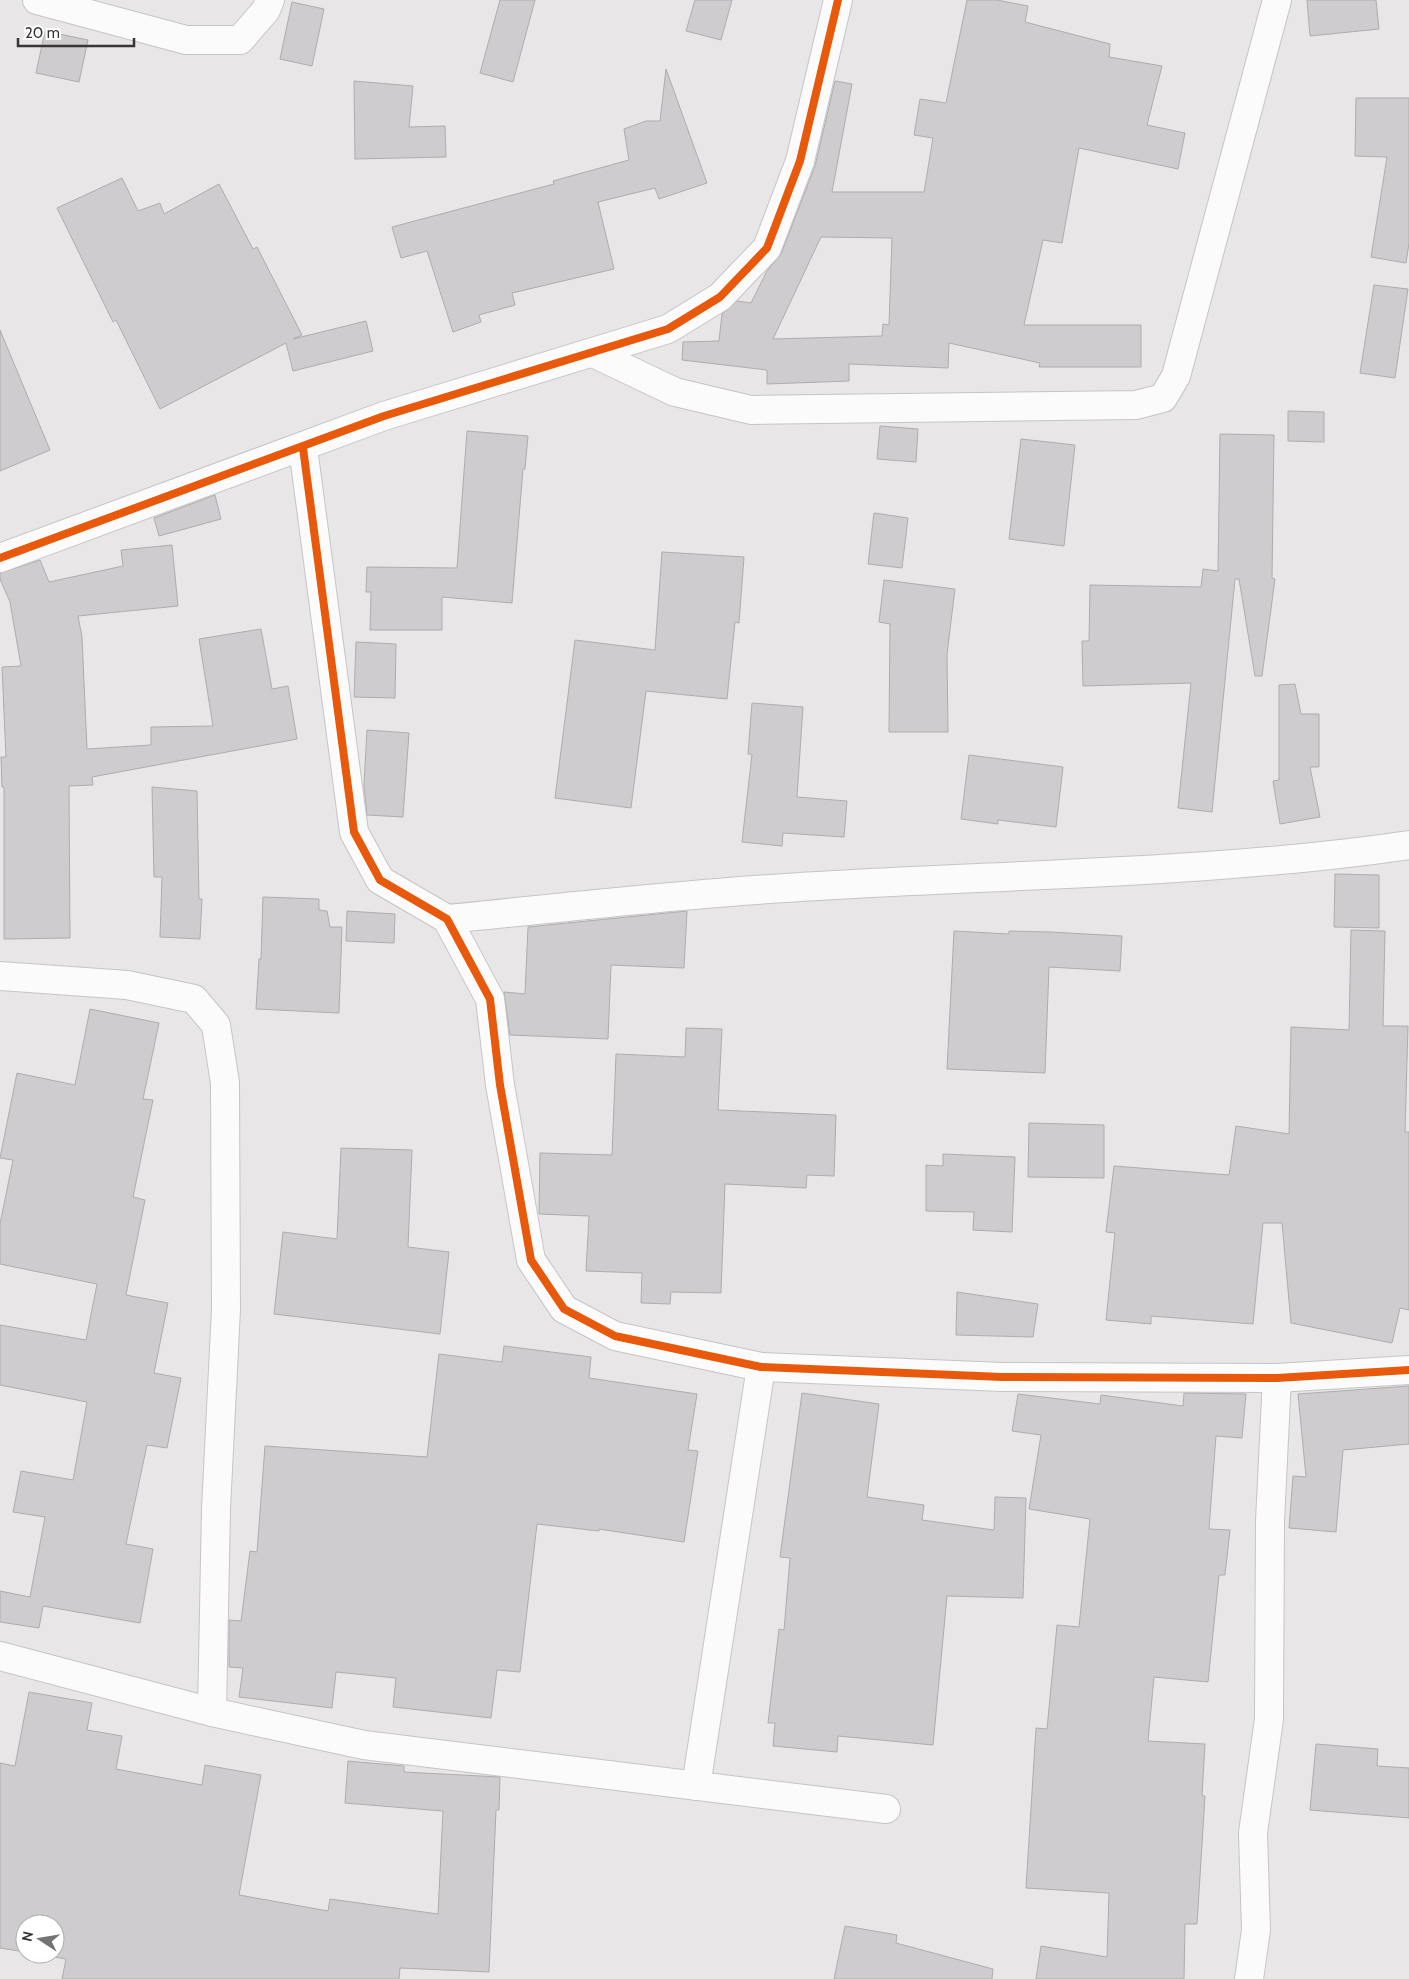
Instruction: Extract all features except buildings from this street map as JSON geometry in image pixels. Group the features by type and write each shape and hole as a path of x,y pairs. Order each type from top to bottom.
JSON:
{"street":[{"path":"37,0 186,40 240,40 266,10 270,0"},
{"path":"0,558 303,448 384,416 668,329 720,297 767,248 800,161 838,0"},
{"path":"593,353 675,392 750,410 1136,405 1163,398 1176,376 1277,0"},
{"path":"303,448 354,832 380,880 447,919 490,999 500,1085 531,1260 564,1309 615,1336 761,1367 1002,1377 1276,1378 1409,1370"},
{"path":"447,919 784,888 1205,866 1337,855 1409,845"},
{"path":"0,976 127,985 194,999 216,1026 225,1083 226,1309 216,1509 212,1712"},
{"path":"696,1786 761,1367"},
{"path":"1249,1979 1256,1930 1253,1833 1269,1719 1270,1521 1276,1378"},
{"path":"0,1656 212,1712 364,1745 886,1809"}],"cycle path":[{"path":"0,558 384,416 668,329 720,297 767,248 800,161 838,0"},
{"path":"303,448 354,832 380,880 447,919 490,999 500,1085 531,1260 564,1309 615,1336 761,1367 1002,1377 1277,1378 1409,1370"}]}
